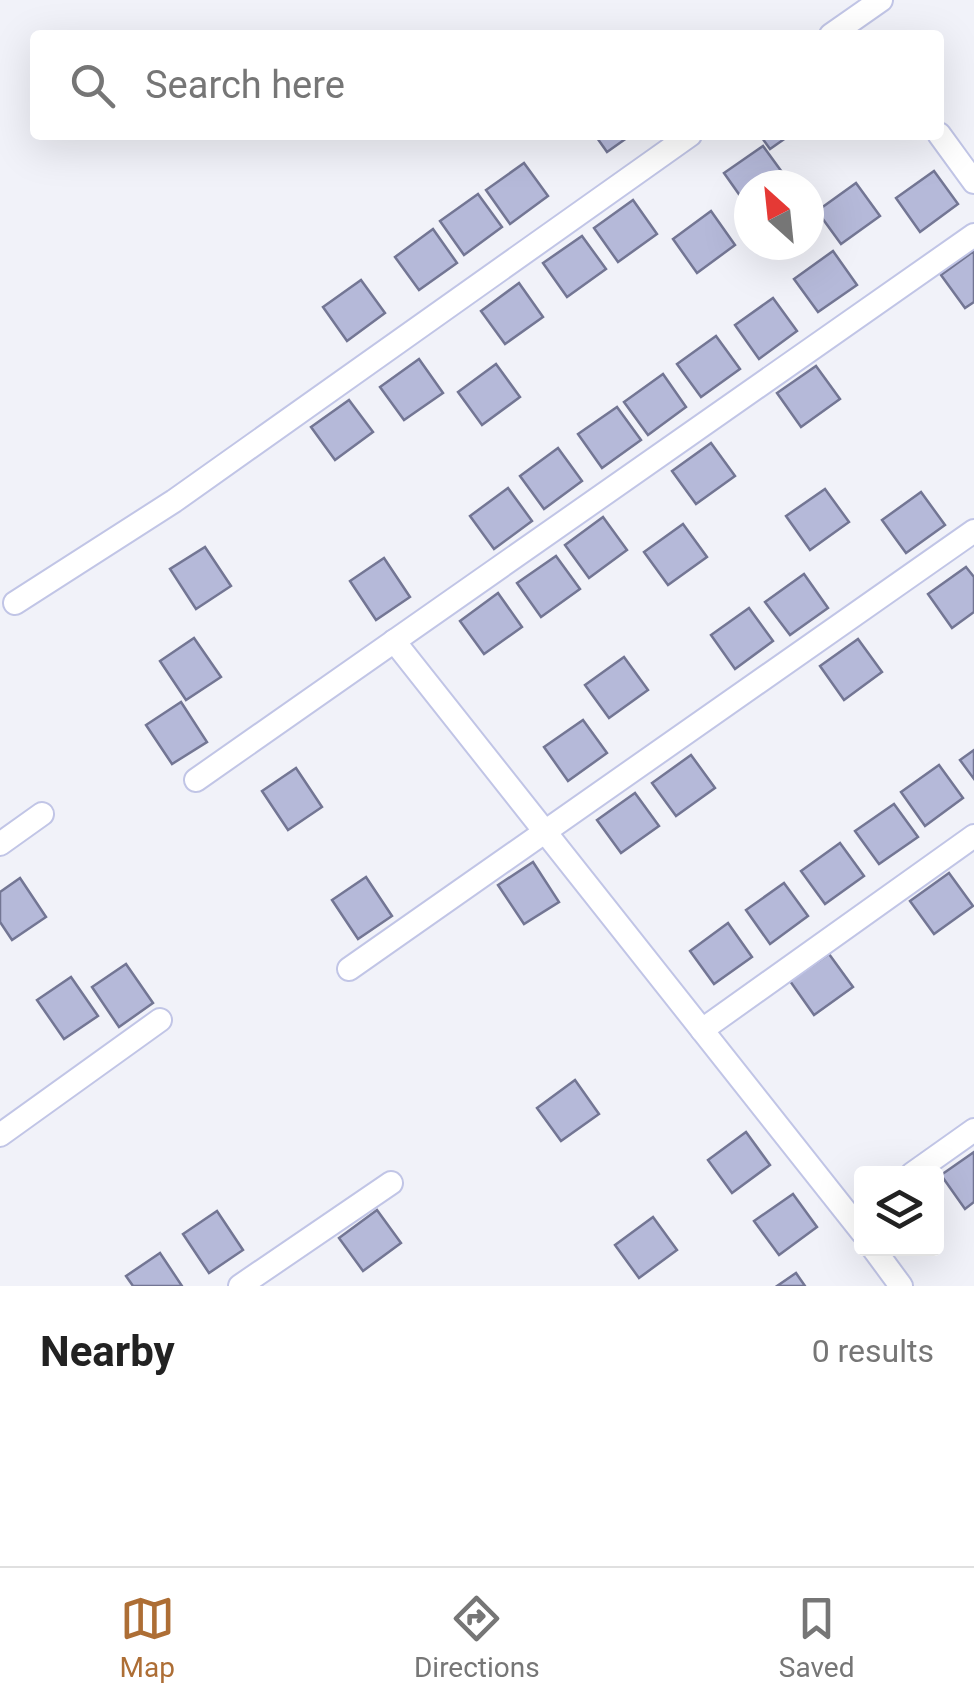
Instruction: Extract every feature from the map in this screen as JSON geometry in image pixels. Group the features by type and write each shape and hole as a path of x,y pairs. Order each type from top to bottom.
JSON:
{"street":[{"path":"861,27 881,0"},
{"path":"15,603 174,501 683,140"},
{"path":"943,140 974,182"},
{"path":"196,780 974,235"},
{"path":"349,969 974,530"},
{"path":"394,641 702,1030 854,1214"},
{"path":"0,844 42,814"},
{"path":"702,1030 974,836"},
{"path":"0,1135 160,1020"},
{"path":"923,1166 974,1130"},
{"path":"240,1286 391,1184"},
{"path":"879,1256 901,1286"}],"building":[{"path":"599,140 624,140 607,152"},
{"path":"764,140 783,140 770,149"},
{"path":"763,146 780,170 734,170 734,187 724,173"},
{"path":"524,163 548,196 510,224 486,190"},
{"path":"934,171 958,204 920,232 896,198"},
{"path":"856,183 880,216 841,244 824,221 824,206"},
{"path":"478,194 502,227 464,255 440,221"},
{"path":"633,200 657,234 618,262 594,228"},
{"path":"711,211 734,246 697,273 673,239"},
{"path":"433,229 457,263 419,290 395,257"},
{"path":"582,236 606,269 567,297 543,263"},
{"path":"833,251 857,285 818,312 794,279"},
{"path":"974,251 974,302 965,308 941,275"},
{"path":"361,280 385,313 347,341 323,307"},
{"path":"519,283 543,317 505,344 481,311"},
{"path":"773,298 797,331 759,359 735,325"},
{"path":"716,336 740,369 701,397 677,364"},
{"path":"419,359 443,393 404,420 380,387"},
{"path":"496,364 520,397 482,425 458,392"},
{"path":"816,366 840,399 801,427 777,393"},
{"path":"663,374 686,407 648,435 624,402"},
{"path":"349,400 373,432 335,460 311,427"},
{"path":"617,407 641,440 602,468 578,434"},
{"path":"711,443 735,476 696,504 672,471"},
{"path":"558,448 582,481 544,509 520,476"},
{"path":"508,488 532,521 494,549 470,516"},
{"path":"825,489 849,522 810,550 786,516"},
{"path":"921,492 945,525 906,553 882,520"},
{"path":"603,517 627,550 589,578 565,545"},
{"path":"683,524 707,557 668,585 644,552"},
{"path":"205,547 231,586 196,609 170,569"},
{"path":"556,556 580,589 541,617 517,583"},
{"path":"384,558 410,597 376,620 350,581"},
{"path":"966,567 974,577 974,612 952,628 928,594"},
{"path":"804,574 828,608 790,635 765,602"},
{"path":"498,593 522,627 484,654 460,621"},
{"path":"749,608 773,641 735,669 711,635"},
{"path":"194,638 221,677 186,700 160,661"},
{"path":"858,639 882,672 844,700 820,666"},
{"path":"624,657 648,690 609,718 585,685"},
{"path":"181,702 207,742 172,764 146,725"},
{"path":"583,720 607,753 568,781 544,747"},
{"path":"974,750 974,779 960,760"},
{"path":"691,755 715,788 676,816 652,783"},
{"path":"939,765 963,798 925,826 901,792"},
{"path":"296,768 322,807 288,830 262,791"},
{"path":"635,793 659,826 621,853 597,820"},
{"path":"894,804 918,837 879,864 855,831"},
{"path":"840,843 864,876 825,904 801,871"},
{"path":"533,862 559,902 524,924 498,885"},
{"path":"949,873 973,906 934,934 910,901"},
{"path":"366,877 392,916 358,939 332,900"},
{"path":"20,878 46,917 12,940 0,922 0,892"},
{"path":"784,883 808,916 770,944 746,910"},
{"path":"728,923 752,957 714,984 690,951"},
{"path":"829,954 853,987 814,1015 790,981"},
{"path":"126,964 153,1003 119,1027 92,987"},
{"path":"71,977 98,1016 64,1039 37,1000"},
{"path":"575,1080 599,1114 561,1141 537,1108"},
{"path":"746,1132 770,1165 732,1193 708,1160"},
{"path":"974,1152 974,1202 965,1209 944,1179 944,1173"},
{"path":"793,1194 817,1227 779,1255 754,1221"},
{"path":"377,1210 401,1243 363,1271 339,1238"},
{"path":"217,1211 243,1250 209,1273 183,1234"},
{"path":"653,1217 677,1250 639,1278 615,1245"},
{"path":"160,1253 182,1286 133,1286 126,1276"},
{"path":"796,1273 805,1286 777,1286"}]}
